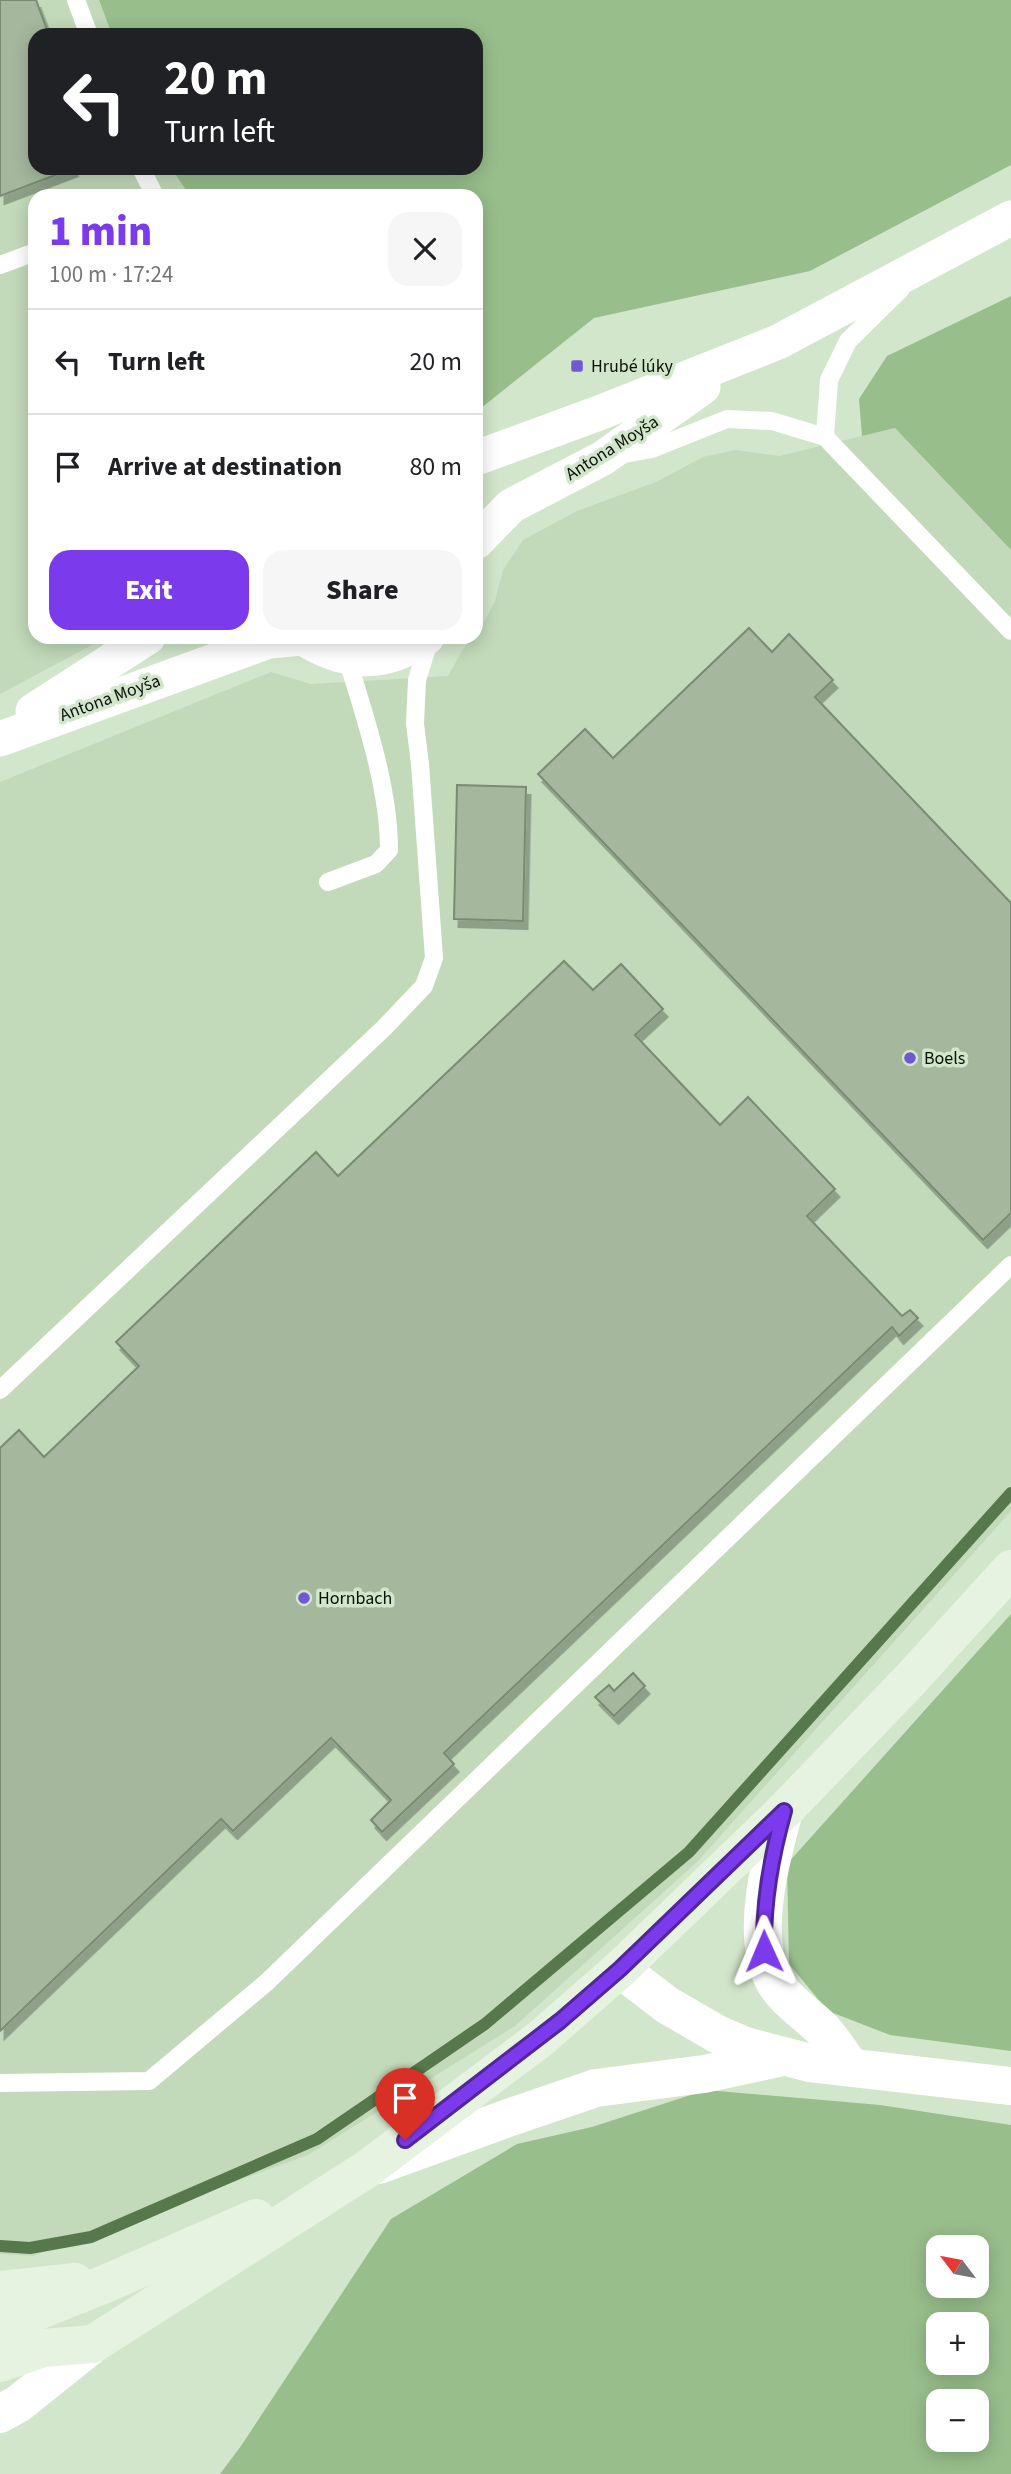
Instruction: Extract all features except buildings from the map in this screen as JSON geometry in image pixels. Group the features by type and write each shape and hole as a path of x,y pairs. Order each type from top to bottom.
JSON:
{"main road":[{"path":"0,2363 43,2348 93,2344 367,2169 540,2039 620,1969 784,1811 910,1680 1011,1569"},
{"path":"0,2326 105,2284 367,2169"},
{"path":"0,2290 65,2282 105,2284"}],"street":[{"name":"Antona Moyša","path":"483,455 778,342 1011,218"},
{"name":"Antona Moyša","path":"483,535 511,506 603,458 749,354"},
{"name":"Antona Moyša","path":"0,733 137,644"},
{"name":"Antona Moyša","path":"0,739 260,644"},
{"path":"313,644 347,658 387,656 415,644"},
{"path":"784,1811 773,1852 763,1916 764,1951 773,1980 790,2001 823,2030 851,2067"},
{"path":"620,1969 667,2005 745,2046 783,2057 1011,2086"},
{"path":"367,2169 596,2088 704,2074 783,2057"},
{"path":"0,2414 18,2404 93,2344"}],"lane":[{"path":"76,0 86,28"},
{"path":"0,265 28,255"},
{"path":"825,438 829,380 848,341 933,259"},
{"path":"603,458 652,449 727,419 772,421 825,438 1011,631"},
{"path":"0,1390 376,1036 424,986 434,958 421,764 415,724 417,680 427,644"},
{"path":"328,882 376,864 389,850 389,829 370,733 347,658"},
{"path":"0,2083 149,2081 267,1982 1011,1265"}],"shaded area":[{"path":"0,0 99,0 109,28 28,28 28,175 176,175 185,189 28,189 28,644 94,644 0,694"},
{"path":"99,0 1011,0 1011,165 810,271 594,318 483,406 483,189 185,189 176,175 483,175 483,28 109,28"},
{"path":"1011,296 1011,550 895,428 862,436 859,399 887,356"},
{"path":"895,428 1011,550 1011,1511 697,1862 515,2026 308,2155 33,2256 0,2254 0,782 271,672 311,684 448,676 468,644 483,644 483,624 495,601 503,570 523,540 577,511 656,482 703,457 736,450 779,456"},
{"path":"1011,1614 1011,2051 890,2035 828,2011 789,1964 787,1864"},
{"path":"706,2090 880,2105 1011,2125 1011,2474 220,2474 391,2219 517,2144 592,2127"}],"waterway":[{"path":"0,2246 30,2248 91,2237 317,2139 485,2024 689,1852 1011,1493"}],"place":[{"name":"Hrubé lúky","path":"577,366"},
{"name":"Boels","path":"910,1058"},
{"name":"Hornbach","path":"304,1598"}],"route":[{"path":"405,2140 540,2039 620,1969 784,1811 773,1852 763,1916 764,1951"}]}
